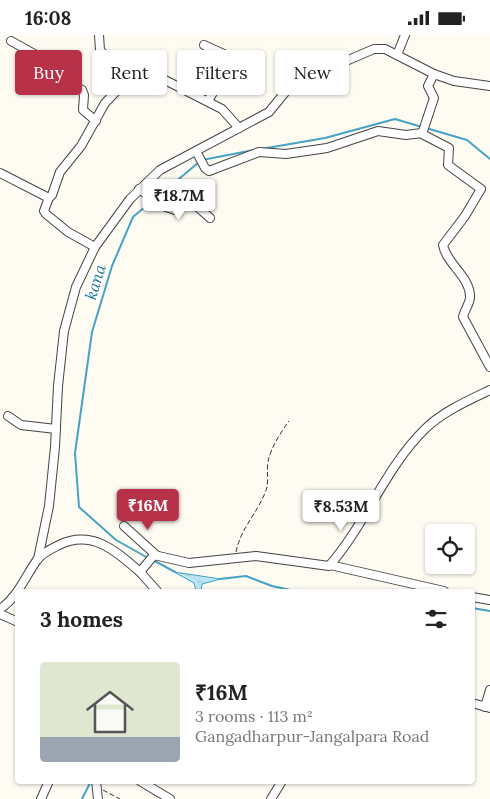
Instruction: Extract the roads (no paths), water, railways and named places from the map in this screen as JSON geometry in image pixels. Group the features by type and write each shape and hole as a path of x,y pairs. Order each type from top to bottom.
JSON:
{"street":[{"path":"99,35 100,50"},
{"path":"397,55 405,35"},
{"path":"10,41 54,65 54,77 82,90 84,95 83,110 96,121"},
{"path":"204,45 227,55 238,72 234,82 215,89 208,101"},
{"path":"18,589 38,559 49,506 58,386 67,318 83,269 95,247 141,190 160,170 197,153 272,109 287,90 315,73 374,49 385,49 434,74 460,82 490,86"},
{"path":"422,133 434,98 428,85 434,74"},
{"path":"167,81 226,111 239,128"},
{"path":"95,247 68,232 44,211 60,172 82,146 106,102 113,95"},
{"path":"197,153 205,168 210,171 259,152 286,154 328,148 379,131 406,135 422,133 449,148 447,164 480,188 465,216 443,245 466,284 470,297 464,320 490,367"},
{"path":"0,173 48,199"},
{"path":"141,190 157,202 177,210 190,200 210,217"},
{"path":"330,565 360,525 399,460 422,431 435,421 490,390"},
{"path":"8,416 21,425 56,429"},
{"path":"124,526 153,556 189,563 235,557 264,557 323,567 330,565 435,589"},
{"path":"38,559 61,544 88,539 106,545 141,570 155,589"},
{"path":"141,570 153,556"},
{"path":"0,609 15,594"},
{"path":"475,598 490,600"},
{"path":"0,614 15,621"},
{"path":"475,704 488,707 490,690"},
{"path":"41,799 48,784"},
{"path":"96,784 98,799"},
{"path":"145,784 170,799"},
{"path":"271,799 280,784"}],"water":[{"path":"174,572 221,579 202,584 201,589 196,589 194,583"}],"waterway":[{"name":"kana","path":"261,149 325,138 395,119 422,127"},
{"name":"kana","path":"426,128 467,140 490,159"},
{"name":"kana","path":"202,160 254,150"},
{"name":"kana","path":"156,198 198,163"},
{"name":"kana","path":"148,558 116,540 79,507 75,453 92,332 112,266 133,217 152,201"},
{"name":"kana","path":"153,560 175,572"},
{"name":"kana","path":"220,579 246,576 286,589"},
{"name":"kana","path":"475,608 490,611"},
{"name":"kana","path":"82,799 90,784"}]}
